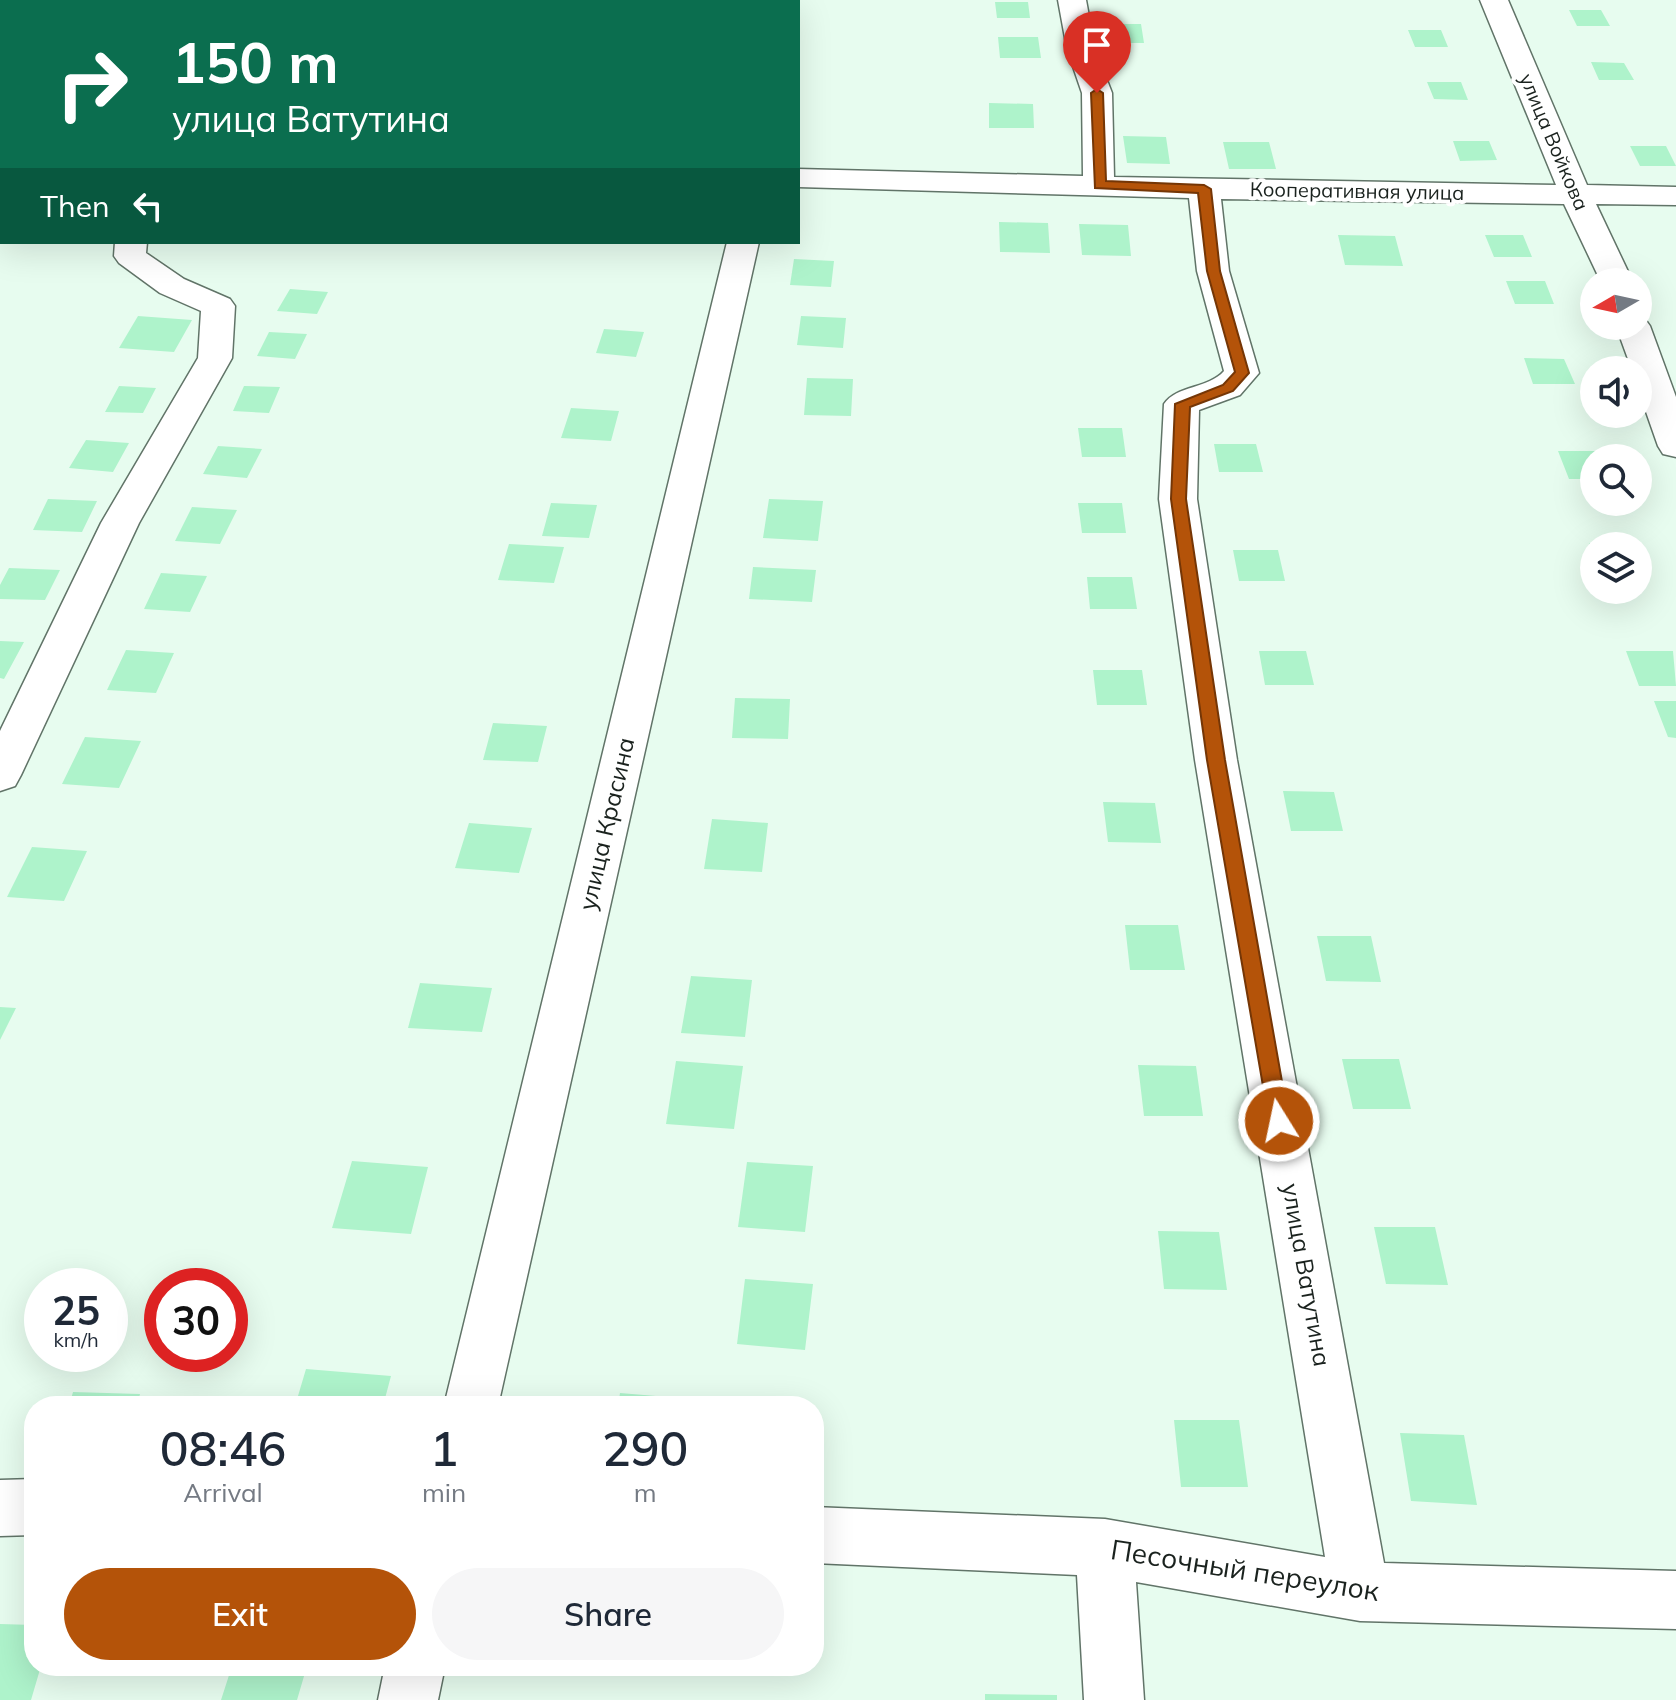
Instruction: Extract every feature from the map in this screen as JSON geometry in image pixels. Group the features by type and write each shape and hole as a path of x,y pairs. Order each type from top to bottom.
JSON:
{"street":[{"path":"1072,0 1081,49 1097,93 1099,185"},
{"name":"улица Войкова","path":"1494,0 1575,193 1610,268"},
{"name":"Кооперативная улица","path":"800,178 1204,189 1676,196"},
{"name":"улица Ватутина","path":"1204,189 1213,271 1242,373 1228,388 1182,404 1178,499 1216,760 1360,1592"},
{"path":"0,775 120,523 215,358 218,306 172,286 130,256 131,244"},
{"name":"улица Красина","path":"473,1396 743,244"},
{"path":"1638,340 1676,446"},
{"path":"0,1508 24,1507"},
{"name":"Песочный переулок","path":"824,1535 1105,1548 1360,1592 1676,1600"},
{"path":"1105,1548 1114,1700"},
{"path":"408,1700 413,1676"}],"building":[{"path":"995,2 1028,2 1030,18 997,18"},
{"path":"1569,10 1601,10 1610,26 1577,26"},
{"path":"1104,24 1141,24 1144,43 1107,43"},
{"path":"1408,30 1441,30 1448,47 1415,47"},
{"path":"998,37 1038,37 1041,58 1000,58"},
{"path":"1591,62 1624,63 1634,80 1599,80"},
{"path":"1427,82 1461,82 1468,100 1434,99"},
{"path":"989,103 1033,104 1034,128 989,128"},
{"path":"1123,136 1166,137 1170,164 1127,163"},
{"path":"1453,141 1489,141 1497,160 1460,161"},
{"path":"1223,142 1269,142 1276,169 1229,169"},
{"path":"1630,146 1666,146 1676,166 1640,166"},
{"path":"999,222 1048,223 1050,253 1000,252"},
{"path":"1079,224 1128,225 1131,256 1082,255"},
{"path":"1338,235 1395,236 1403,266 1345,265"},
{"path":"1485,235 1523,235 1532,257 1494,257"},
{"path":"794,259 834,261 831,287 790,285"},
{"path":"1506,281 1545,281 1554,304 1515,304"},
{"path":"290,289 328,292 317,314 277,311"},
{"path":"138,316 192,320 174,352 119,348"},
{"path":"801,316 846,318 843,348 797,345"},
{"path":"604,329 644,332 636,357 596,353"},
{"path":"269,332 307,334 295,359 257,356"},
{"path":"1524,358 1564,359 1575,384 1533,384"},
{"path":"807,378 853,379 851,416 804,415"},
{"path":"119,386 156,388 143,413 105,412"},
{"path":"244,386 280,387 269,413 233,411"},
{"path":"571,408 619,411 611,441 561,438"},
{"path":"1078,428 1122,428 1126,457 1082,457"},
{"path":"86,440 129,443 113,472 69,468"},
{"path":"1214,444 1256,444 1263,472 1219,472"},
{"path":"218,446 262,449 247,478 203,474"},
{"path":"1558,451 1580,451 1580,479 1569,479"},
{"path":"48,499 97,501 82,532 33,530"},
{"path":"769,499 823,501 818,541 763,538"},
{"path":"551,503 597,505 589,538 542,536"},
{"path":"1078,503 1122,503 1126,533 1082,533"},
{"path":"192,507 237,510 220,544 175,541"},
{"path":"509,544 564,547 554,583 498,580"},
{"path":"1233,550 1278,550 1285,581 1239,581"},
{"path":"753,567 816,570 812,602 749,599"},
{"path":"9,568 60,570 45,600 0,599 0,585"},
{"path":"161,573 207,576 190,612 144,609"},
{"path":"1087,577 1132,577 1137,609 1090,609"},
{"path":"0,641 24,642 4,679 0,678"},
{"path":"126,650 174,653 156,693 107,690"},
{"path":"1259,651 1306,651 1314,685 1265,685"},
{"path":"1626,651 1673,651 1676,686 1639,686"},
{"path":"1093,670 1142,670 1147,705 1097,705"},
{"path":"735,698 790,699 788,739 732,738"},
{"path":"1654,701 1676,701 1676,738 1668,737"},
{"path":"493,723 547,726 538,762 483,760"},
{"path":"85,737 141,741 119,788 62,784"},
{"path":"1283,791 1334,792 1343,831 1291,831"},
{"path":"1103,802 1155,803 1161,843 1108,842"},
{"path":"712,819 768,823 762,872 704,869"},
{"path":"469,823 532,828 519,873 455,868"},
{"path":"32,847 87,851 64,901 7,897"},
{"path":"1125,925 1178,925 1185,970 1130,970"},
{"path":"1317,936 1371,936 1381,982 1326,981"},
{"path":"691,976 752,980 745,1037 681,1033"},
{"path":"420,983 492,988 482,1032 408,1028"},
{"path":"0,1007 16,1008 0,1040"},
{"path":"1342,1059 1399,1059 1411,1109 1353,1109"},
{"path":"676,1061 743,1066 734,1129 666,1124"},
{"path":"1138,1065 1196,1066 1203,1116 1144,1116"},
{"path":"352,1161 428,1167 411,1234 332,1228"},
{"path":"747,1162 813,1166 805,1232 738,1227"},
{"path":"1374,1227 1435,1227 1448,1285 1386,1284"},
{"path":"1158,1231 1219,1232 1227,1290 1164,1289"},
{"path":"745,1279 813,1284 805,1350 737,1344"},
{"path":"306,1369 391,1376 386,1396 298,1396"},
{"path":"73,1392 140,1394 140,1396 72,1396"},
{"path":"620,1393 656,1396 620,1396"},
{"path":"1174,1420 1239,1420 1248,1487 1181,1487"},
{"path":"1400,1433 1464,1435 1477,1505 1411,1501"},
{"path":"0,1624 24,1625 24,1676 38,1676 31,1700 0,1700"},
{"path":"229,1676 304,1676 297,1700 221,1700"},
{"path":"985,1694 1057,1695 1057,1700 985,1700"}],"route":[{"path":"1097,93 1099,185 1204,189 1213,271 1242,373 1228,388 1182,404 1178,499 1216,760 1279,1121"}]}
